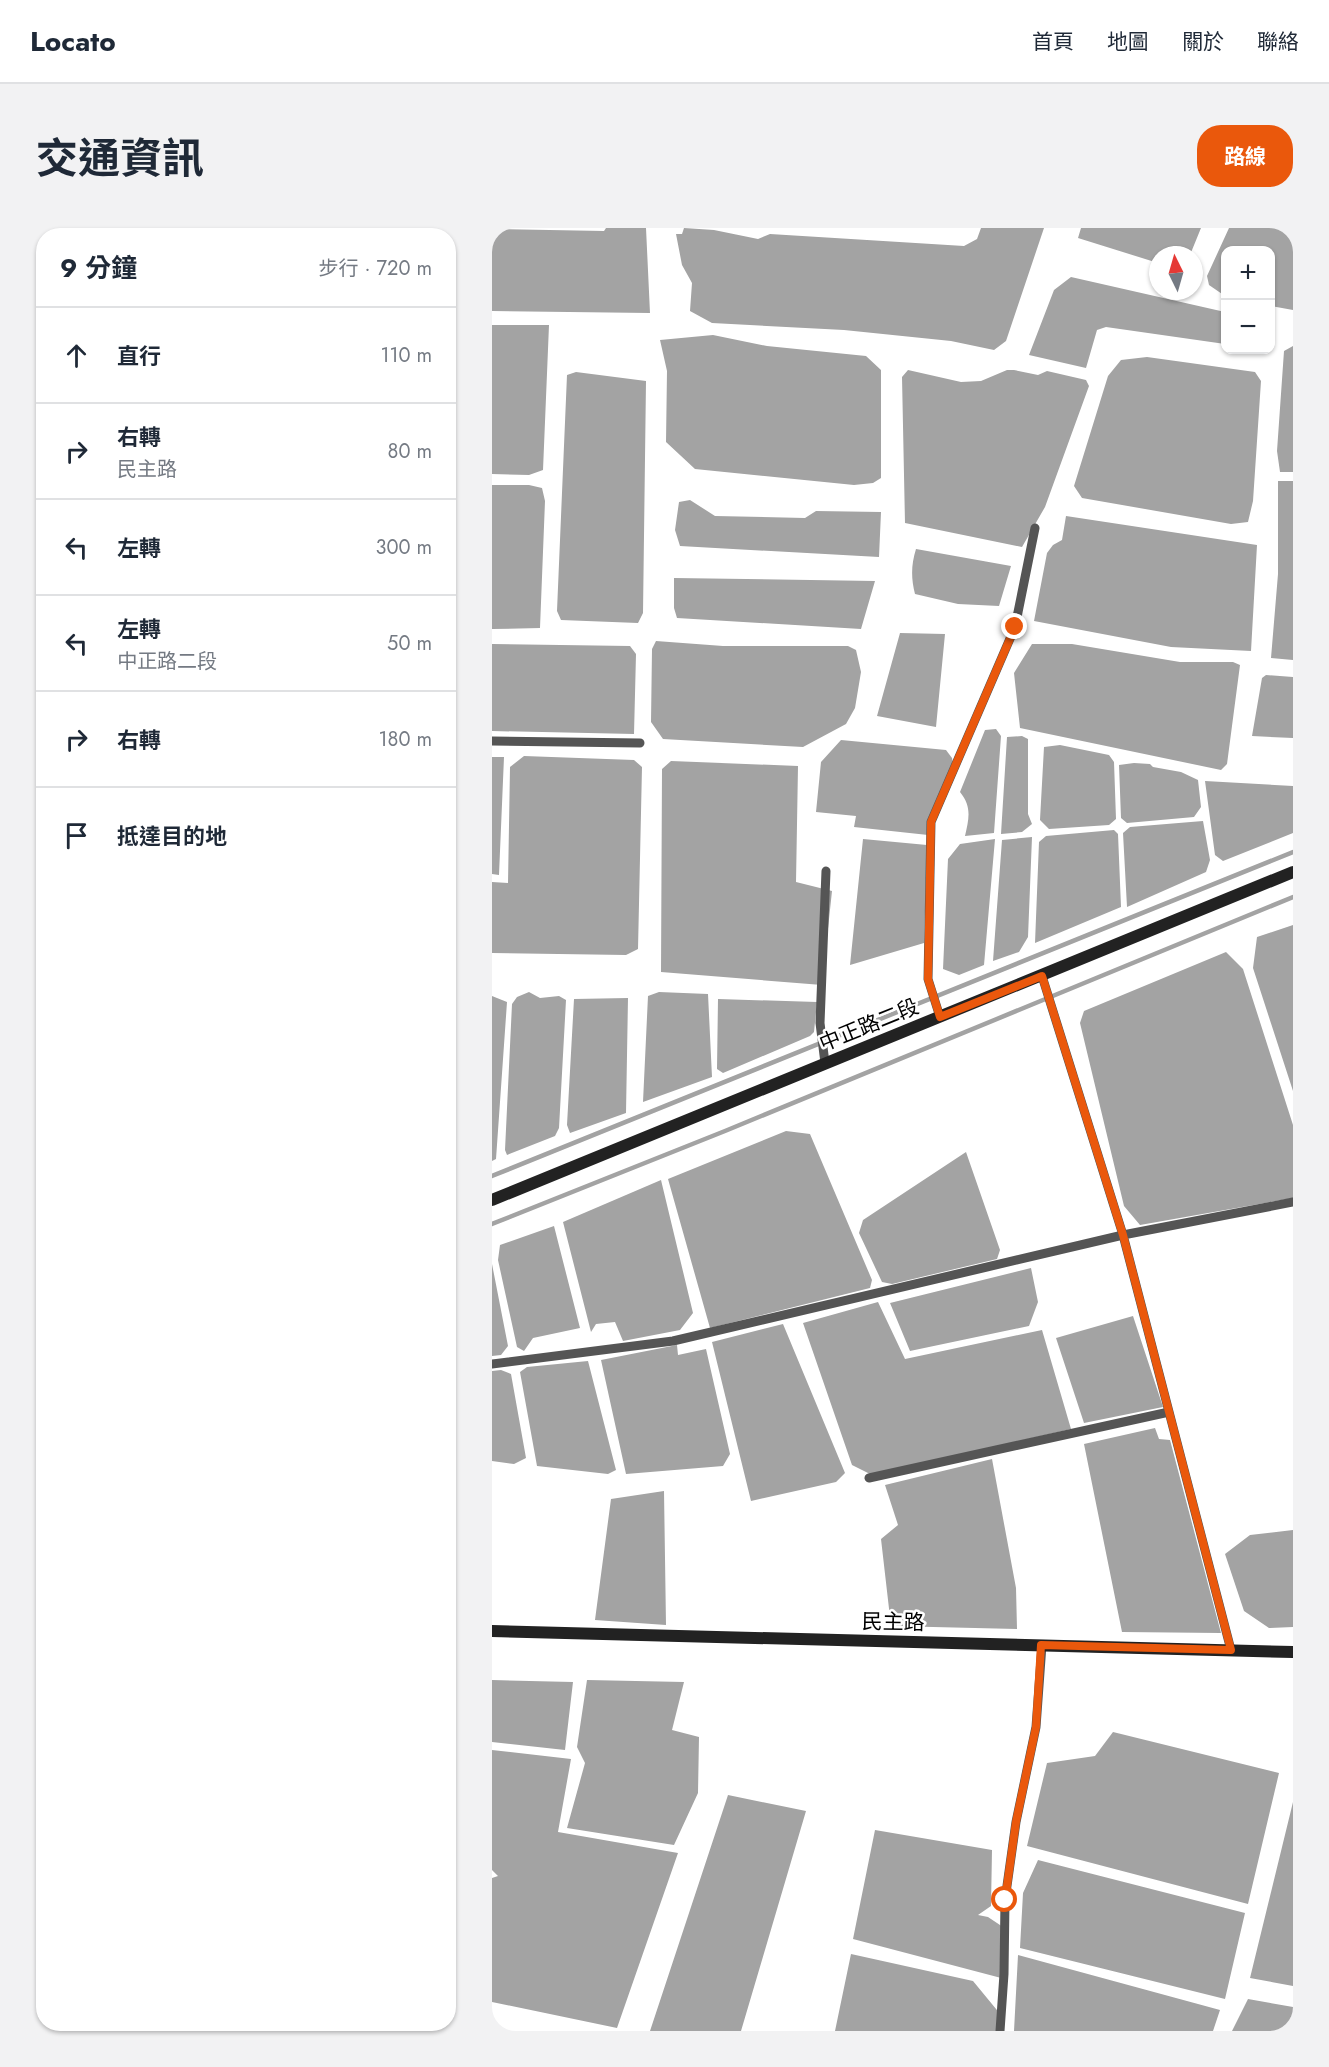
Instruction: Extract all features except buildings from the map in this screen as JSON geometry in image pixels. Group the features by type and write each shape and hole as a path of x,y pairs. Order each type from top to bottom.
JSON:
{"main road":[{"name":"中正路二段","path":"492,1200 1293,872"},
{"name":"民主路","path":"492,1631 1293,1652"}],"lane":[{"path":"940,1017 928,979 931,822 1015,627 1035,528"},
{"path":"492,741 640,743"},
{"path":"825,1063 820,1023 826,870"},
{"path":"1042,976 1123,1235 1231,1650"},
{"path":"492,1364 673,1341 1123,1235 1293,1202"},
{"path":"869,1478 1169,1412"},
{"path":"1000,2031 1004,1974 1005,1900 1016,1822 1036,1727 1041,1645"}],"shaded area":[{"path":"606,228 646,228 650,313 492,311 492,229 604,231"},
{"path":"684,228 714,230 758,239 770,234 964,246 977,239 981,228 1044,228 1006,341 994,350 951,341 844,330 712,323 690,311 692,283 682,265 676,234 682,234"},
{"path":"1081,228 1201,228 1194,246 1149,246 1149,260 1078,238"},
{"path":"1229,228 1293,228 1293,310 1275,307 1275,246 1221,246 1221,293 1209,285 1207,276"},
{"path":"1071,277 1149,295 1149,300 1172,300 1221,311 1221,343 1106,327 1097,330 1086,368 1029,355 1054,290"},
{"path":"492,325 549,325 543,470 529,475 492,474"},
{"path":"713,335 767,346 866,356 881,370 881,478 873,483 854,485 695,469 666,442 667,371 660,340"},
{"path":"1293,346 1293,472 1280,472 1277,451 1284,351"},
{"path":"1147,357 1255,372 1261,381 1253,501 1248,522 1231,524 1082,498 1074,486 1108,376 1121,360"},
{"path":"908,370 961,382 981,381 1007,370 1038,375 1047,371 1086,380 1089,386 1045,507 1022,547 905,523 902,377"},
{"path":"576,372 646,381 643,613 638,623 561,620 557,611 567,375"},
{"path":"1278,481 1293,481 1293,660 1271,658 1278,574"},
{"path":"492,485 529,485 542,488 545,501 540,628 492,629"},
{"path":"690,500 715,516 805,518 816,511 881,512 879,557 680,546 675,530 679,502"},
{"path":"1066,516 1257,545 1251,651 1171,647 1034,621 1047,553 1053,545 1062,540"},
{"path":"916,549 1011,566 999,606 958,604 915,594 912,572"},
{"path":"674,578 875,581 861,629 677,618 674,608"},
{"path":"900,633 945,634 936,727 877,716"},
{"path":"656,641 723,646 848,646 856,650 861,672 855,708 846,724 803,747 663,739 651,722 652,649"},
{"path":"492,644 630,646 636,654 634,734 492,731"},
{"path":"1032,644 1072,644 1180,662 1233,662 1240,665 1227,764 1221,770 1020,728 1014,673"},
{"path":"1266,675 1293,677 1293,738 1252,736 1262,678"},
{"path":"996,729 1001,736 994,833 965,836 968,813 964,797 960,792 985,730"},
{"path":"1022,736 1028,739 1028,814 1032,824 1022,832 1001,834 1007,737"},
{"path":"841,740 946,750 952,758 954,769 928,835 854,827 856,816 816,812 821,762"},
{"path":"1060,745 1109,755 1114,762 1116,819 1109,825 1049,829 1040,820 1044,747"},
{"path":"524,756 634,760 642,767 638,949 626,955 492,953 492,882 508,883 510,767"},
{"path":"492,757 504,757 499,875 492,874"},
{"path":"671,761 798,766 796,882 832,891 822,985 661,972 662,769"},
{"path":"1150,764 1153,767 1181,772 1198,780 1201,807 1194,817 1127,823 1121,818 1119,765"},
{"path":"1205,781 1293,786 1293,833 1223,861 1215,855"},
{"path":"1203,821 1210,860 1206,872 1127,907 1123,833 1130,827"},
{"path":"1114,830 1118,834 1121,907 1035,943 1039,842 1046,836"},
{"path":"1032,837 1028,937 1019,952 993,961 1002,840"},
{"path":"863,839 927,845 924,943 850,965"},
{"path":"995,839 984,965 959,975 943,969 948,859 960,844"},
{"path":"1293,925 1293,1091 1253,968 1257,937"},
{"path":"1226,952 1243,969 1293,1125 1293,1198 1140,1225 1124,1206 1080,1023 1084,1011"},
{"path":"529,992 540,998 559,996 566,1000 559,1128 555,1136 507,1155 505,1150 512,1004 517,997"},
{"path":"659,992 708,994 712,1077 643,1102 648,996"},
{"path":"492,996 507,1002 496,1159 492,1161"},
{"path":"628,998 626,1113 570,1133 567,1125 574,999"},
{"path":"718,999 817,1002 814,1032 810,1036 723,1073 717,1069"},
{"path":"786,1131 810,1134 872,1280 870,1288 710,1328 668,1179"},
{"path":"966,1152 1000,1250 997,1259 892,1284 882,1282 859,1233 863,1220"},
{"path":"661,1180 693,1313 680,1330 623,1341 615,1322 596,1324 591,1332 563,1222"},
{"path":"554,1226 580,1328 533,1338 524,1351 517,1347 498,1260 500,1245"},
{"path":"492,1264 508,1346 501,1355 492,1356"},
{"path":"1031,1268 1038,1302 1029,1326 910,1351 890,1303"},
{"path":"878,1302 905,1359 1042,1330 1071,1429 872,1475 852,1465 803,1323"},
{"path":"1133,1316 1163,1407 1084,1423 1056,1338"},
{"path":"783,1324 845,1473 836,1482 751,1501 712,1342"},
{"path":"677,1345 678,1355 706,1349 730,1454 723,1466 626,1474 601,1360"},
{"path":"588,1361 616,1470 608,1474 537,1466 520,1372 527,1367"},
{"path":"501,1370 511,1374 526,1458 514,1464 492,1461 492,1371"},
{"path":"1155,1428 1159,1439 1170,1440 1221,1633 1122,1632 1084,1444"},
{"path":"992,1459 1016,1588 1017,1629 891,1626 881,1539 898,1525 885,1485"},
{"path":"664,1491 666,1625 595,1620 611,1499"},
{"path":"1293,1530 1293,1627 1269,1628 1244,1611 1225,1554 1250,1535"},
{"path":"492,1680 573,1682 565,1750 492,1742"},
{"path":"587,1680 684,1682 672,1730 699,1737 698,1793 674,1845 567,1828 585,1763 577,1747"},
{"path":"1113,1732 1279,1773 1248,1904 1027,1846 1047,1763 1095,1756"},
{"path":"492,1750 571,1759 558,1832 678,1853 617,2028 492,2002 492,1878 498,1876 492,1870"},
{"path":"728,1795 806,1811 741,2031 650,2031"},
{"path":"1293,1802 1293,1986 1250,1978"},
{"path":"875,1830 992,1850 991,1906 978,1915 988,1917 1003,1927 1005,1979 853,1939"},
{"path":"1038,1860 1245,1913 1225,1999 1020,1948 1023,1893"},
{"path":"851,1954 973,1981 1001,2015 998,2031 835,2031"},
{"path":"1018,1955 1220,2010 1213,2031 1014,2031"},
{"path":"1248,1999 1293,2007 1293,2031 1232,2031"}],"waterway":[{"path":"492,1176 1293,852"},
{"path":"492,1224 725,1131 1293,897"}],"route":[{"path":"1005,1900 1016,1822 1036,1727 1041,1645 1231,1650 1123,1235 1042,976 940,1017 928,979 931,822 1015,627"}]}
